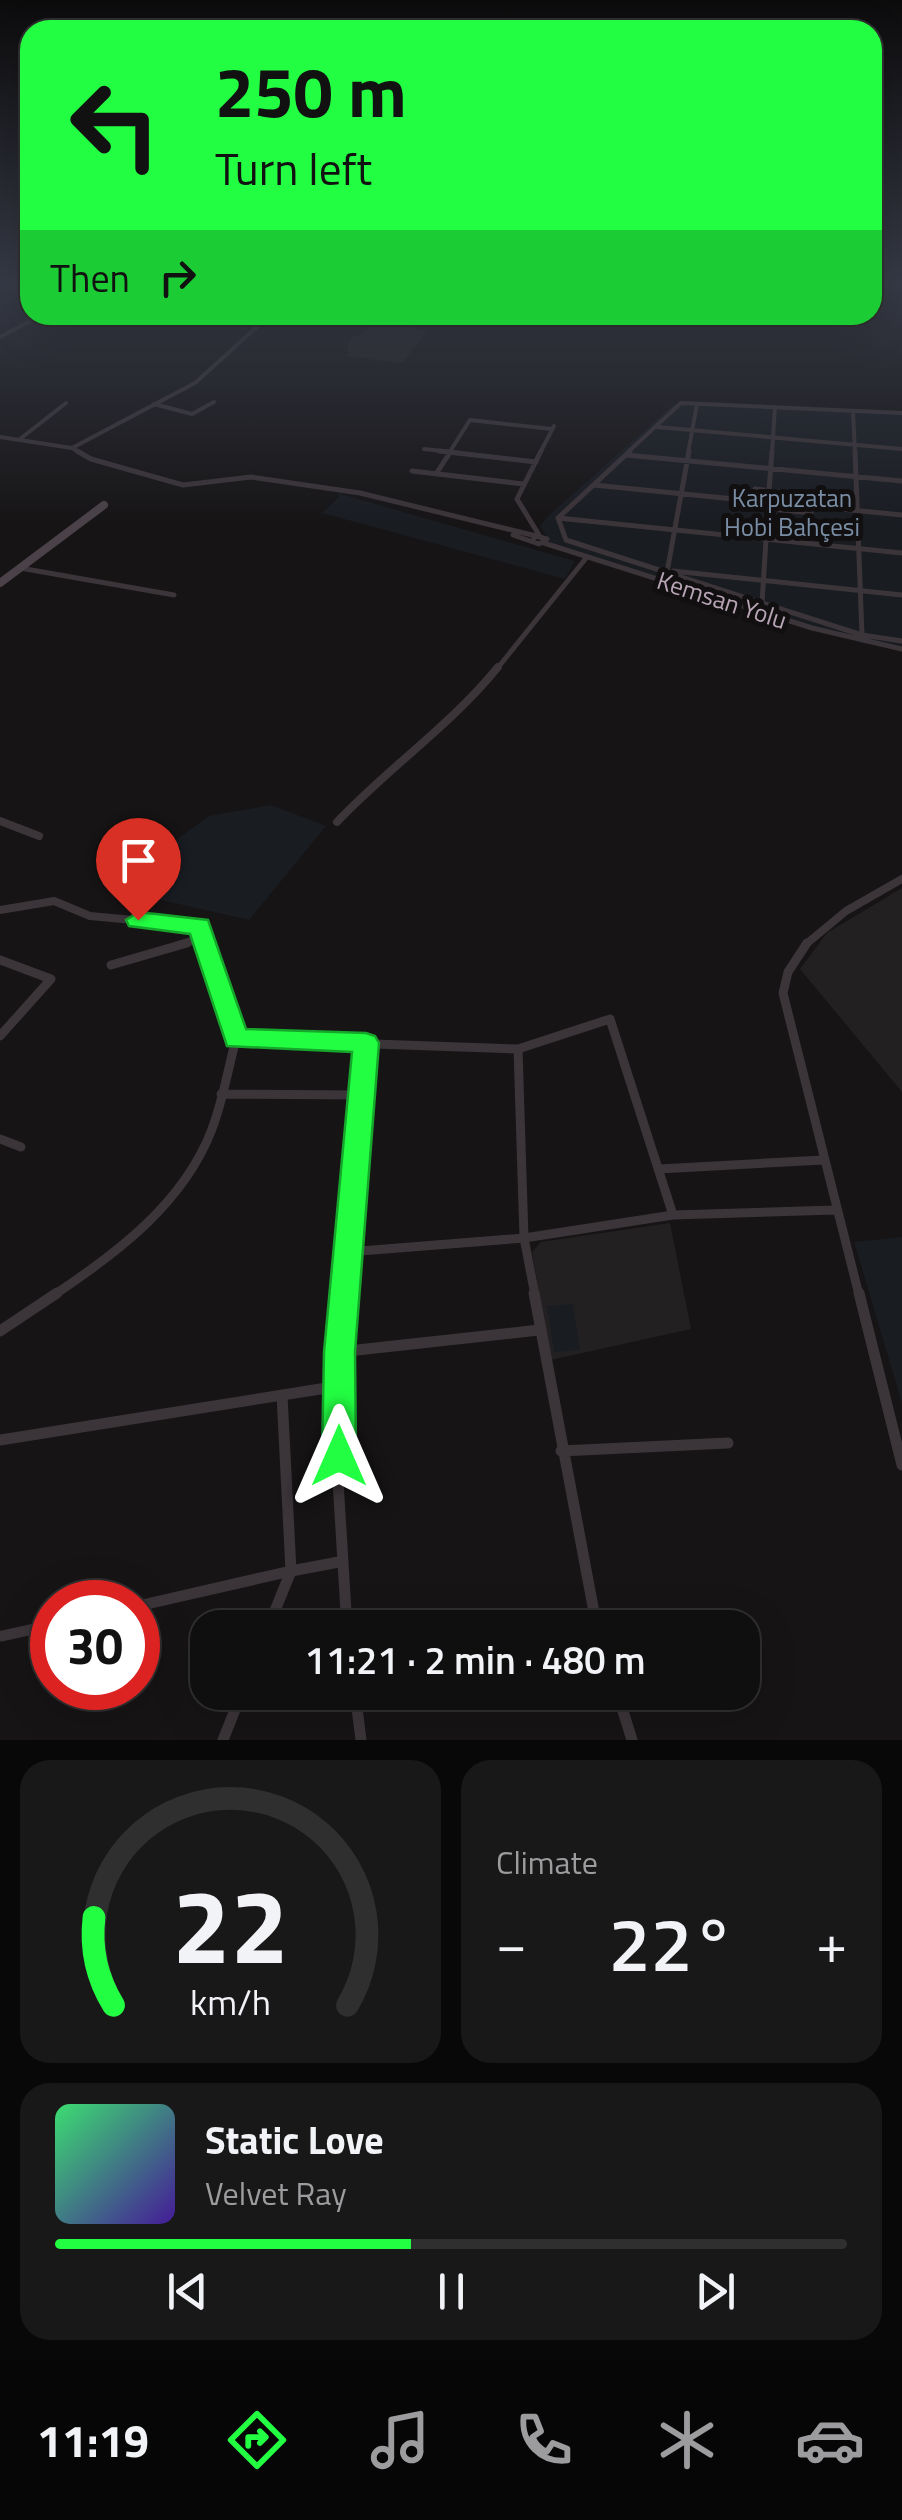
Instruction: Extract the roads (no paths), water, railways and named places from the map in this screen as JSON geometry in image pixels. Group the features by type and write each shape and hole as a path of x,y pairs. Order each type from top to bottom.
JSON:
{"street":[{"path":"72,448 195,383 217,363"},
{"path":"154,404 194,416 204,413 214,402"},
{"path":"20,439 66,403"},
{"path":"558,518 682,403 902,413"},
{"path":"668,571 697,404"},
{"path":"769,491 775,407"},
{"path":"854,411 862,635"},
{"path":"436,474 470,420 553,427 517,499 536,538"},
{"path":"656,426 902,448"},
{"name":"Kemsan Yolu","path":"0,437 72,448 86,457 184,485 210,485 251,477 360,493 536,538 828,633 902,649"},
{"path":"424,449 536,462"},
{"path":"626,455 902,481"},
{"path":"412,472 524,484"},
{"path":"594,485 754,501"},
{"path":"755,490 769,491 812,495 811,513 754,507 755,490"},
{"path":"0,582 104,505"},
{"path":"811,506 902,515"},
{"path":"762,603 768,508"},
{"path":"558,518 902,553"},
{"path":"558,518 566,540 862,635 902,640"},
{"path":"337,822 378,779 476,694 587,557"},
{"path":"20,568 174,595"},
{"path":"668,571 902,595"},
{"path":"0,821 39,836"},
{"path":"902,879 825,926 798,954 786,975 784,1002 902,1465"},
{"path":"0,910 54,901 90,916 199,926 236,1039 214,1124 200,1154 151,1219 112,1254 0,1330"},
{"path":"111,965 202,938"},
{"path":"0,960 51,978 0,1036"},
{"path":"236,1039 518,1049 610,1019 673,1215"},
{"path":"345,1610 339,1562 340,1352 366,1043"},
{"path":"518,1049 524,1238 593,1610"},
{"path":"221,1094 362,1095"},
{"path":"0,1139 21,1147"},
{"path":"658,1169 823,1160"},
{"path":"348,1252 524,1238 673,1215 835,1210"},
{"path":"340,1352 539,1330"},
{"path":"0,1440 339,1386"},
{"path":"275,1610 290,1572 282,1395"},
{"path":"562,1451 728,1443"},
{"path":"160,1601 339,1562"},
{"path":"2,1636 30,1630"},
{"path":"223,1740 235,1710"},
{"path":"357,1710 360,1740"},
{"path":"623,1710 632,1740"}],"park label":[{"name":"Karpuzatan Hobi Bahçesi","path":"792,512"}]}
